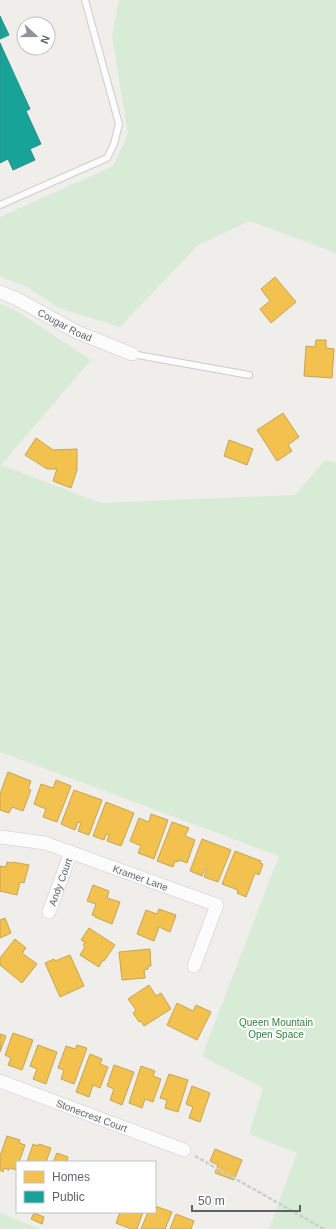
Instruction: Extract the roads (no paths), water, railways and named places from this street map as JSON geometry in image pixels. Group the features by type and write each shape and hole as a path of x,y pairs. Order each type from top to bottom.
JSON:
{"street":[{"name":"Cougar Road","path":"0,292 15,298 77,332 132,354"},
{"name":"Kramer Lane","path":"0,838 45,843 216,905 194,966"},
{"name":"Andy Court","path":"49,912 71,852"},
{"name":"Stonecrest Court","path":"0,1081 184,1150"}],"lane":[{"path":"0,205 107,158 114,144 119,124 85,0"},
{"path":"132,354 249,375"}],"park label":[{"name":"Queen Mountain Open Space","path":"276,1028"}]}
